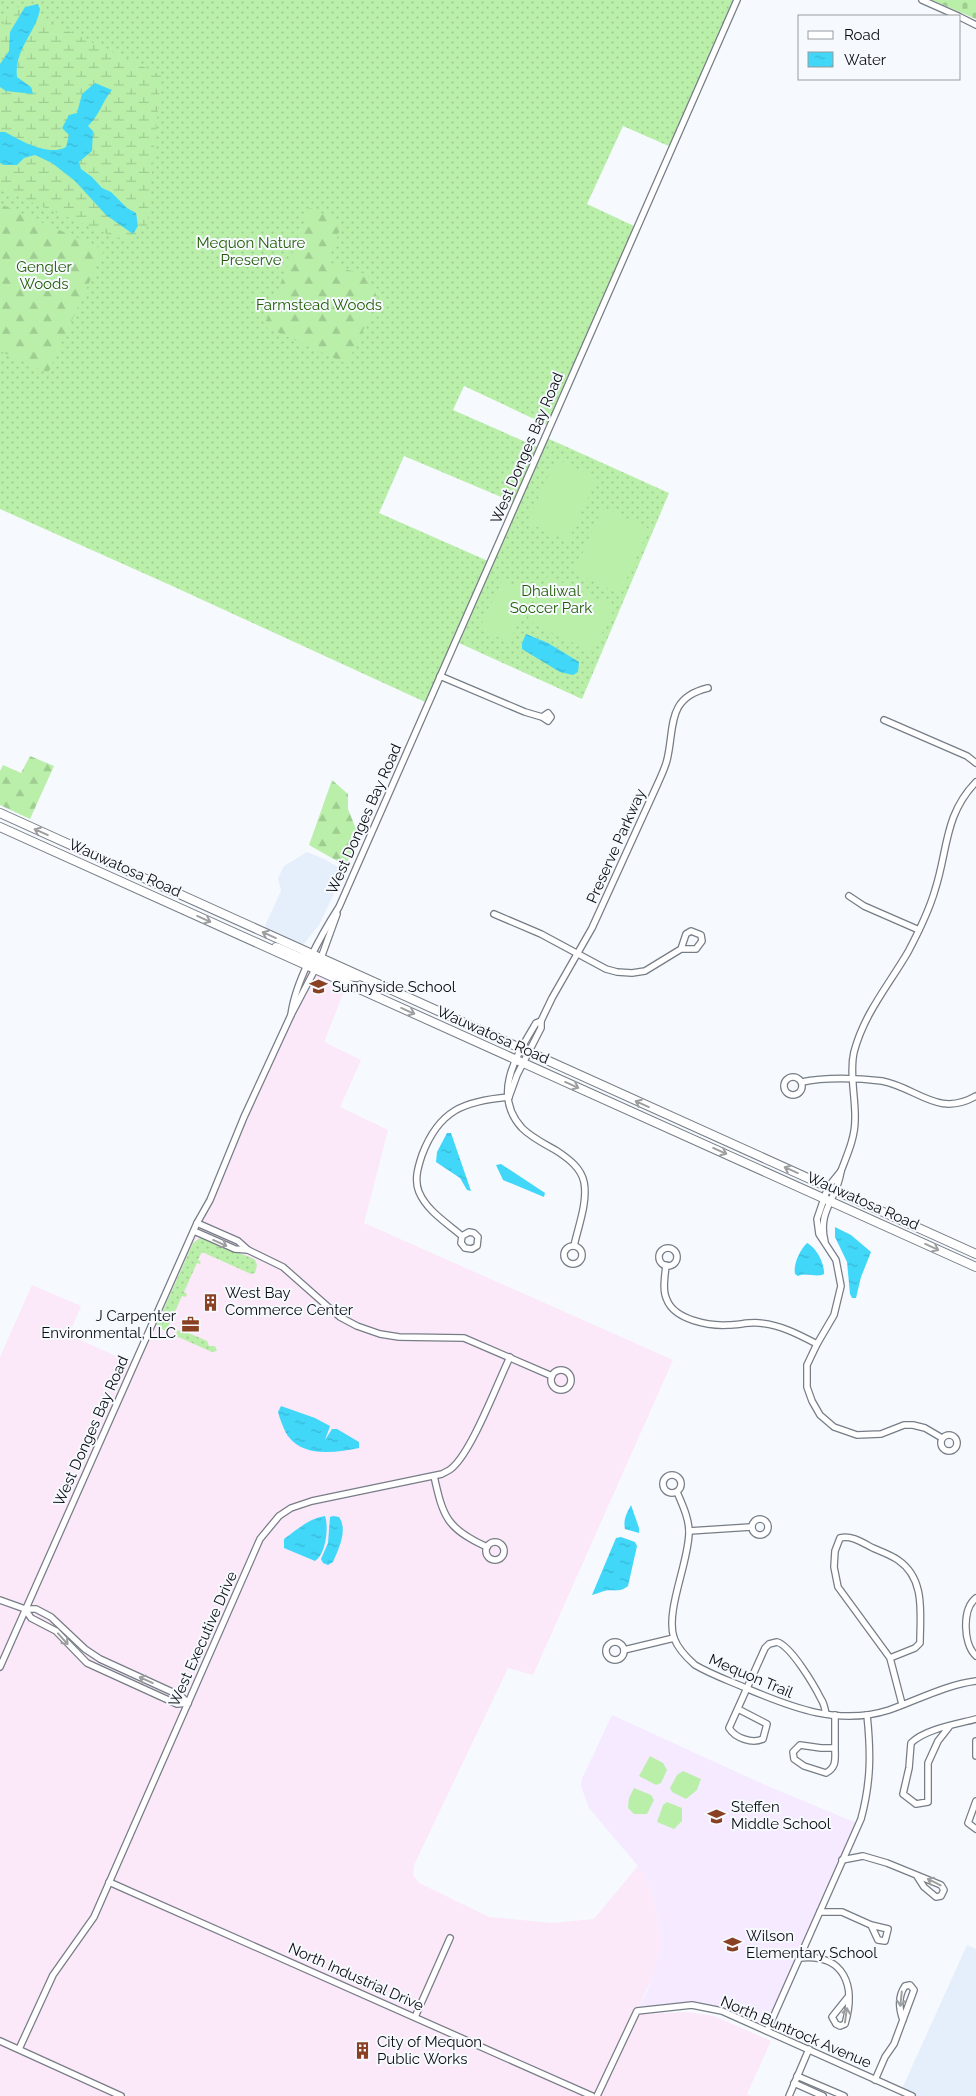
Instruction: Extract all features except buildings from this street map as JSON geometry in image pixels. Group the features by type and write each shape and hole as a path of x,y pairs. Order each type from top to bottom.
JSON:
{"main road":[{"name":"Wauwatosa Road","path":"0,813 520,1062 976,1267"},
{"name":"Wauwatosa Road","path":"0,827 260,945 362,977 976,1254"}],"street":[{"name":"West Donges Bay Road","path":"0,1667 197,1223 210,1200 244,1117 291,1015 295,997 314,962 339,906 737,0"},
{"path":"922,0 955,15"},
{"path":"961,18 976,24"},
{"path":"440,676 525,712 542,717"},
{"name":"Preserve Parkway","path":"509,1097 507,1082 541,1028 541,1021 552,998 592,928 658,783 666,761 672,717 680,703 694,692 708,688"},
{"path":"884,720 967,756 976,763"},
{"path":"942,1438 934,1432 914,1425 904,1426 881,1434 869,1435 857,1435 834,1427 820,1416 807,1387 807,1365 834,1315 841,1290 839,1267 819,1234 817,1224 818,1214 832,1188 840,1181 841,1171 851,1146 855,1122 853,1055 868,1015 908,952 919,930 935,890 949,826 954,813 962,798 976,782"},
{"path":"849,896 864,906 919,930"},
{"path":"494,914 541,934 606,969 617,972 632,973 645,971 682,949"},
{"path":"802,1082 815,1079 882,1082 942,1104 957,1104 976,1096"},
{"path":"462,1236 430,1208 418,1191 416,1177 419,1164 431,1134 448,1115 460,1106 509,1097 513,1114 522,1128 566,1157 581,1174 584,1181 584,1201 574,1246"},
{"path":"197,1223 238,1241 248,1250 283,1267 332,1310 365,1329 399,1337 464,1338 552,1376"},
{"path":"194,1231 235,1249 248,1250"},
{"path":"666,1265 664,1284 667,1300 684,1316 712,1325 757,1322 774,1325 787,1329 817,1344"},
{"name":"West Executive Drive","path":"19,2049 53,1974 94,1917 260,1539 279,1516 291,1508 312,1501 434,1476 452,1468 464,1455 510,1357"},
{"path":"434,1476 442,1510 464,1534 486,1548"},
{"path":"624,1650 674,1638 673,1614 689,1531 686,1516 677,1492"},
{"path":"689,1531 751,1527"},
{"path":"890,1658 915,1648 920,1643 919,1588 910,1571 896,1558 851,1538 840,1538 834,1552 834,1567 838,1587 890,1658 902,1704"},
{"path":"976,1598 969,1608 966,1620 969,1644 976,1656"},
{"path":"0,1600 25,1609 36,1609 51,1616 85,1649 109,1663 181,1696 188,1703"},
{"path":"25,1609 31,1618 56,1632 86,1663 177,1704 188,1703"},
{"name":"Mequon Trail","path":"674,1638 686,1656 695,1665 791,1707 826,1714 867,1715 949,1687 976,1681"},
{"path":"738,1709 767,1724 763,1739 753,1742 731,1732 729,1728 764,1648 772,1642 782,1643 788,1648 822,1700 826,1714"},
{"path":"834,1715 835,1748 835,1764 832,1770 826,1773 804,1766 794,1759 794,1752 800,1745 835,1748"},
{"path":"767,2031 861,1819 868,1792 870,1746 867,1715"},
{"path":"949,1727 938,1741 928,1763 928,1802 916,1804 903,1794 910,1768 911,1743 920,1735 976,1719"},
{"path":"976,1741 976,1756"},
{"path":"976,1802 968,1823 976,1829"},
{"path":"842,1860 863,1856 887,1863 917,1876 932,1880 944,1890 941,1896 936,1897 924,1887 917,1876"},
{"name":"North Industrial Drive","path":"109,1882 592,2096"},
{"path":"820,1912 842,1912 871,1925"},
{"path":"415,2017 450,1938"},
{"path":"799,1958 819,1958 836,1965 842,1971 849,1987 848,1997 845,2024 840,2026 836,2024 832,2017 848,1997"},
{"path":"875,2080 885,2057 894,2044 903,2020 914,1990 910,1985 905,1986 901,1992 900,2013 903,2020"},
{"name":"North Buntrock Avenue","path":"597,2096 637,2011 692,2005 722,2011 912,2096"},
{"path":"0,2041 121,2096"},
{"path":"789,2096 809,2049"},
{"path":"797,2076 844,2096"},
{"path":"794,2083 823,2096"}],"shaded area":[{"path":"307,852 345,871 319,925 303,945 264,928 281,891 278,878 284,866"},
{"path":"308,966 347,984 324,1042 361,1060 340,1107 388,1130 364,1223 673,1360 533,1675 508,1668 414,1865 413,1875 419,1883 489,1917 553,1923 594,1919 638,1866 651,1888 660,1939 657,1967 637,2011 643,2014 687,2012 714,2016 771,2041 747,2094 751,2096 0,2096 0,1357 32,1285 81,1306 69,1335 134,1364 291,1015"},
{"path":"612,1715 765,1785 859,1824 767,2031 704,2006 637,2011 648,1990 658,1959 660,1939 655,1903 651,1888 638,1866 589,1808 581,1786 582,1779"},
{"path":"967,1945 976,1949 976,2096 912,2096 901,2091"}],"green space":[{"name":"Mequon Nature Preserve","path":"0,0 733,0 671,147 623,126 587,204 634,226 547,425 464,386 453,410 537,447 513,502 404,456 379,513 488,561 425,702 0,509"},
{"path":"932,0 976,0 976,19"},
{"path":"13,5 161,75 147,226 129,243 0,189 0,33"},
{"name":"Gengler Woods","path":"0,204 104,250 48,373 0,351"},
{"name":"Farmstead Woods","path":"310,208 337,220 339,232 328,261 343,269 367,274 378,299 347,364 264,326"},
{"name":"Dhaliwal Soccer Park","path":"547,438 669,493 582,699 459,643"},
{"path":"556,459 597,478 568,541 527,522"},
{"path":"603,507 649,529 620,594 574,572"},
{"path":"548,576 615,607 593,652 527,621"},
{"path":"503,580 532,593 509,642 479,629"},
{"path":"30,756 54,766 30,819 0,805 0,771 3,765 21,773"},
{"path":"332,780 348,794 348,809 358,834 346,866 309,845"},
{"path":"200,1238 252,1258 257,1265 255,1273 251,1274 202,1252 198,1260 201,1262 200,1264 197,1263 184,1292 187,1294 186,1297 182,1296 167,1329 170,1330 168,1332 158,1327 157,1324 193,1243"},
{"path":"184,1327 184,1331 207,1341 209,1346 215,1346 217,1351 212,1352 176,1336 177,1330 182,1331"},
{"path":"650,1756 663,1763 667,1770 661,1783 656,1785 639,1776"},
{"path":"683,1771 701,1779 697,1790 686,1799 672,1792 670,1788 677,1775"},
{"path":"634,1788 651,1795 654,1800 647,1814 634,1814 628,1808 629,1798"},
{"path":"667,1802 682,1808 682,1821 674,1829 657,1822 663,1805"}],"water":[{"path":"38,4 40,9 38,18 22,50 17,67 17,77 31,87 33,94 6,91 0,87 0,64 9,51 10,32 25,7"},
{"path":"95,83 112,90 88,126 93,131 92,151 79,162 81,169 102,188 111,192 127,208 136,213 138,226 133,234 106,215 75,181 52,163 35,155 24,158 17,165 4,165 0,163 0,132 5,132 43,149 59,150 66,147 69,135 62,128 69,115 77,113 82,94"},
{"path":"526,634 548,643 579,662 578,672 573,675 560,672 522,649 522,643"},
{"path":"447,1133 451,1133 471,1191 467,1190 460,1178 436,1162 437,1152"},
{"path":"501,1164 545,1193 544,1197 503,1180 496,1165"},
{"path":"835,1227 851,1235 871,1252 861,1277 856,1298 852,1298 850,1294 847,1262 835,1237"},
{"path":"807,1243 814,1248 819,1256 824,1274 798,1276 795,1274 798,1257"},
{"path":"281,1406 315,1418 330,1426 325,1440 332,1429 337,1429 359,1442 359,1448 319,1452 300,1447 292,1441 285,1431 278,1412"},
{"path":"631,1505 639,1533 625,1529 625,1519"},
{"path":"325,1516 327,1527 326,1540 319,1558 315,1561 284,1548 284,1539 308,1522"},
{"path":"330,1517 339,1517 342,1522 343,1533 333,1562 328,1565 323,1563 321,1559 328,1543"},
{"path":"621,1537 635,1542 637,1546 628,1586 619,1590 604,1591 592,1595 616,1538"}],"place":[{"name":"Sunnyside School","path":"318,987"},
{"name":"West Bay Commerce Center","path":"211,1302"},
{"name":"J Carpenter Environmental, LLC","path":"190,1325"},
{"name":"Steffen Middle School","path":"717,1816"},
{"name":"Wilson Elementary School","path":"732,1945"},
{"name":"City of Mequon Public Works","path":"363,2051"}]}
